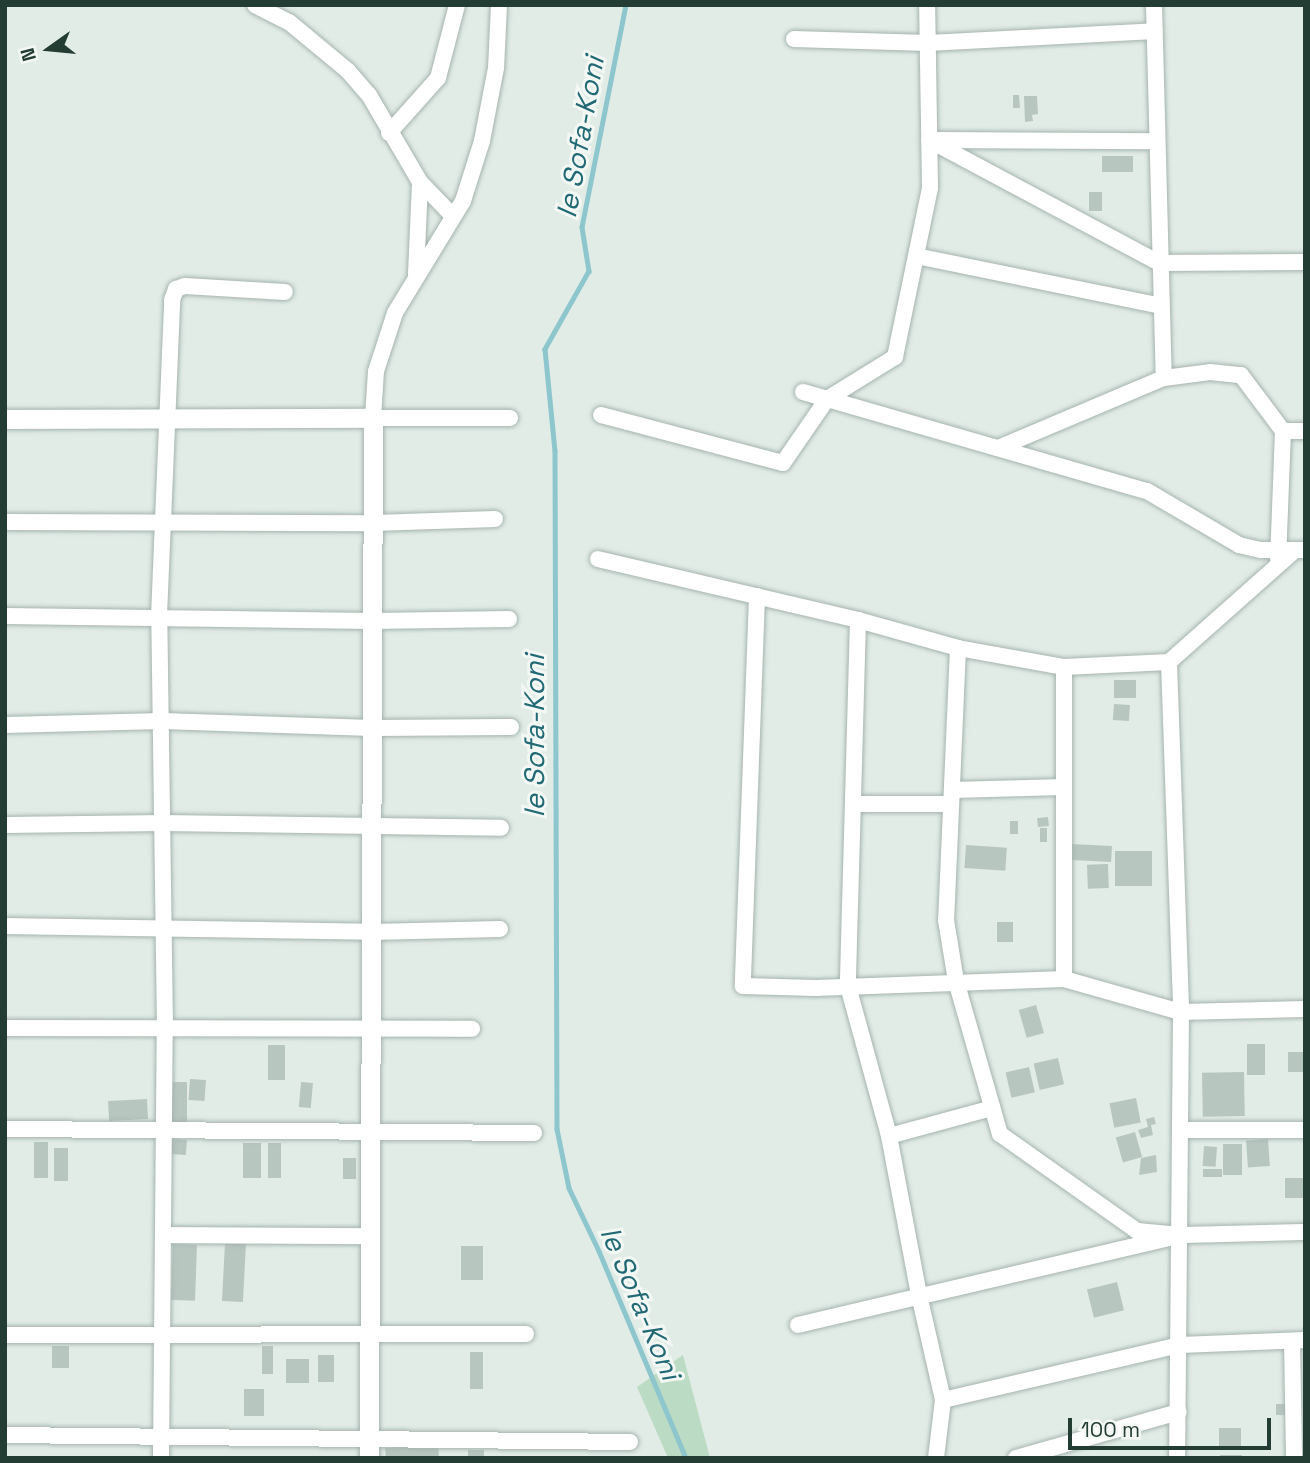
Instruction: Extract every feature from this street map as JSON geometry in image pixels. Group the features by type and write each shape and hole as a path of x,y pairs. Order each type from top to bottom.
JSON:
{"street":[{"path":"255,5 289,22 348,71 369,95 420,182 453,216"},
{"path":"389,133 438,78 457,5"},
{"path":"369,1448 373,418 376,371 395,313 463,201 482,141 496,68 499,5"},
{"path":"601,415 783,463 827,399 895,357 930,188 927,5"},
{"path":"1154,5 1164,378"},
{"path":"794,39 928,43 1155,31"},
{"path":"929,141 1156,141"},
{"path":"929,141 1159,263 1305,262"},
{"path":"416,276 420,182"},
{"path":"916,256 1161,306"},
{"path":"161,1458 166,1028 162,929 159,616 165,521 165,419 172,300 176,289 186,286 285,292"},
{"path":"998,448 1164,378 1210,372 1241,376 1283,431 1289,554"},
{"path":"803,392 1147,491 1239,545 1289,554"},
{"path":"5,419 510,418"},
{"path":"1283,431 1305,431"},
{"path":"5,522 373,523 495,519"},
{"path":"598,559 858,620 958,648 1064,667 1169,662 1289,554"},
{"path":"757,596 743,986 848,986 1064,979 1181,1012 1305,1009"},
{"path":"5,616 372,621 509,619"},
{"path":"858,620 848,986 890,1136 919,1295 943,1400 936,1458"},
{"path":"958,648 946,920 956,981 1000,1134 1137,1231 1181,1235 1305,1231"},
{"path":"1169,662 1181,1012 1177,1458"},
{"path":"1064,667 1064,979"},
{"path":"5,725 162,721 372,728 511,727"},
{"path":"853,804 1064,788"},
{"path":"5,825 501,828"},
{"path":"5,926 371,932 500,929"},
{"path":"5,1028 472,1028"},
{"path":"890,1136 992,1108"},
{"path":"5,1129 534,1133"},
{"path":"1181,1130 1305,1130"},
{"path":"163,1235 370,1236"},
{"path":"798,1325 1181,1235"},
{"path":"5,1335 526,1334"},
{"path":"943,1400 1180,1345 1299,1341 1298,1447"},
{"path":"1016,1458 1179,1412"},
{"path":"5,1435 161,1435 369,1448 630,1441"}],"green space":[{"path":"683,1355 710,1458 668,1458 637,1387"}],"building":[{"path":"1013,95 1019,95 1020,108 1013,108"},
{"path":"1024,96 1037,96 1038,114 1032,115 1033,121 1025,122"},
{"path":"1102,156 1133,156 1133,172 1102,172"},
{"path":"1089,192 1102,192 1102,211 1089,211"},
{"path":"1114,680 1136,680 1136,698 1114,698"},
{"path":"1114,704 1130,705 1129,721 1113,720"},
{"path":"1048,817 1049,826 1038,827 1037,818"},
{"path":"1010,821 1018,821 1018,834 1010,834"},
{"path":"1040,828 1047,828 1047,842 1040,842"},
{"path":"1072,844 1112,846 1111,862 1071,860"},
{"path":"966,845 1007,848 1005,871 964,868"},
{"path":"1115,851 1152,851 1152,886 1115,886"},
{"path":"1108,864 1109,888 1088,889 1087,865"},
{"path":"997,922 1013,922 1013,942 997,942"},
{"path":"1036,1005 1044,1033 1027,1038 1019,1010"},
{"path":"1247,1044 1265,1044 1265,1075 1247,1075"},
{"path":"268,1045 285,1045 285,1080 268,1080"},
{"path":"1288,1052 1305,1052 1305,1072 1288,1072"},
{"path":"1058,1058 1064,1084 1040,1090 1034,1064"},
{"path":"1029,1067 1035,1092 1011,1098 1006,1072"},
{"path":"1244,1072 1245,1116 1203,1117 1202,1073"},
{"path":"190,1079 206,1080 204,1101 189,1100"},
{"path":"171,1082 187,1082 187,1125 171,1125"},
{"path":"301,1082 313,1083 311,1108 299,1107"},
{"path":"1136,1098 1141,1123 1114,1128 1109,1103"},
{"path":"147,1099 148,1119 109,1121 108,1101"},
{"path":"1154,1117 1156,1124 1151,1125 1153,1135 1141,1138 1138,1130 1148,1127 1146,1119"},
{"path":"1135,1132 1142,1157 1123,1163 1116,1138"},
{"path":"171,1139 187,1140 186,1155 170,1154"},
{"path":"1268,1139 1270,1166 1248,1167 1246,1141"},
{"path":"34,1142 48,1142 48,1178 34,1178"},
{"path":"243,1143 261,1143 261,1178 243,1178"},
{"path":"268,1143 281,1143 281,1178 268,1178"},
{"path":"1223,1144 1242,1144 1242,1175 1223,1175"},
{"path":"1204,1146 1217,1147 1216,1167 1203,1166"},
{"path":"54,1148 68,1148 68,1181 54,1181"},
{"path":"1156,1155 1157,1172 1139,1175 1141,1158"},
{"path":"343,1158 356,1158 356,1179 343,1179"},
{"path":"1203,1169 1222,1169 1222,1177 1203,1177"},
{"path":"1285,1178 1305,1178 1305,1198 1285,1198"},
{"path":"225,1243 246,1244 243,1302 222,1301"},
{"path":"173,1244 197,1245 195,1301 171,1300"},
{"path":"461,1246 483,1246 483,1280 461,1280"},
{"path":"1117,1282 1124,1310 1094,1318 1087,1289"},
{"path":"52,1346 69,1346 69,1368 52,1368"},
{"path":"262,1346 273,1346 273,1374 262,1374"},
{"path":"470,1352 483,1352 483,1389 470,1389"},
{"path":"318,1355 334,1355 334,1382 318,1382"},
{"path":"286,1359 309,1359 309,1383 286,1383"},
{"path":"244,1389 264,1389 264,1416 244,1416"},
{"path":"1276,1404 1285,1404 1285,1415 1276,1415"},
{"path":"1219,1428 1241,1428 1241,1450 1219,1450"},
{"path":"438,1445 439,1458 386,1458 385,1448"},
{"path":"468,1450 484,1450 484,1458 468,1458"},
{"path":"1220,1455 1242,1455 1242,1458 1220,1458"}],"waterway":[{"name":"le Sofa-Koni","path":"626,5 582,227 589,271 545,349 555,451 557,1129 569,1188 599,1251 686,1458"}]}
